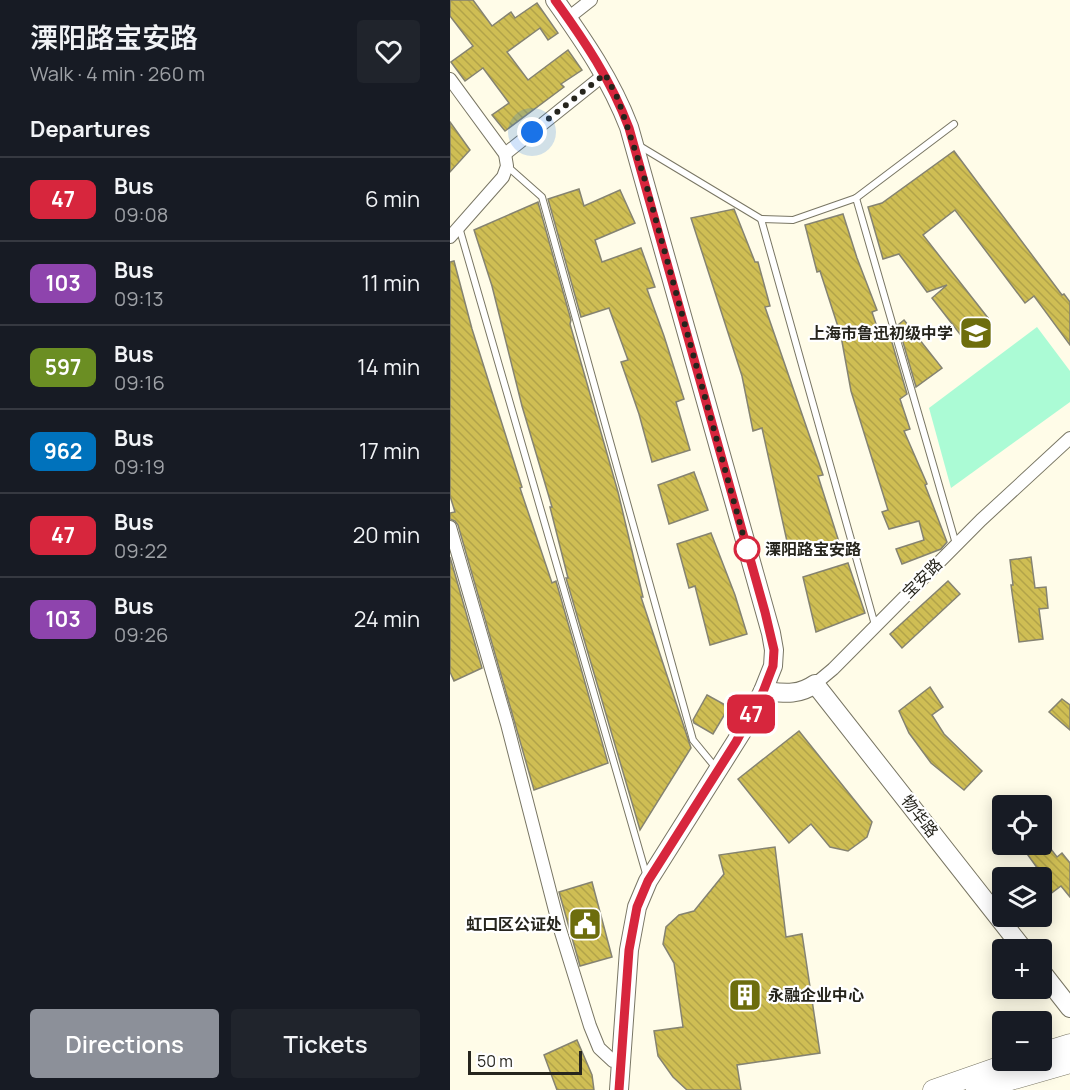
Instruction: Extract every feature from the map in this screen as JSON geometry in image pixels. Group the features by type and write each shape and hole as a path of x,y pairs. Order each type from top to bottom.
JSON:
{"main road":[{"path":"1052,1050 1070,1044"},
{"path":"933,1090 986,1084 1070,1063"},
{"path":"986,1084 1004,1071"}],"street":[{"path":"555,0 605,74 618,99 633,143 774,650 773,666 763,692 718,771 648,881 637,907 630,938 619,1090"},
{"path":"567,18 591,0"},
{"path":"506,160 605,74"},
{"path":"450,79 506,160 504,177 450,237"},
{"name":"宝安路","path":"763,692 796,693 815,684 956,544 1070,438"},
{"path":"450,527 501,702 559,926 590,1026 599,1048 613,1061 621,1063"},
{"name":"物华路","path":"815,684 1015,939"},
{"path":"1052,985 1070,1008"}],"lane":[{"path":"633,143 761,219 793,220 856,198 954,124"},
{"path":"506,160 542,197 693,740 718,771"},
{"path":"856,198 956,544"},
{"path":"761,219 875,626"},
{"path":"459,226 648,881"}],"green space":[{"path":"1037,327 1070,371 1070,402 951,488 929,408"}],"building":[{"path":"450,0 473,0 492,26 511,12 515,18 537,3 558,33 548,40 540,28 507,52 528,80 568,50 582,70 561,84 564,87 505,131 492,115 509,103 483,68 465,81 451,62 473,46 450,16"},
{"path":"450,122 470,150 450,172"},
{"path":"954,151 1062,295 1064,294 1070,302 1070,345 1034,296 1025,303 955,210 923,235 988,318 963,338 932,298 947,285 927,292 899,254 883,259 868,207 882,203"},
{"path":"579,189 584,206 620,190 635,223 595,240 602,262 641,248 655,287 647,289 684,399 676,402 690,450 652,462 621,362 628,360 609,308 581,317 548,199"},
{"path":"538,202 618,492 643,597 641,597 691,748 640,830 566,578 568,578 550,507 552,507 522,406 492,286 474,230"},
{"path":"734,209 755,262 758,262 770,306 765,307 823,475 818,476 839,542 790,555 762,428 753,431 742,376 691,218"},
{"path":"843,214 877,310 872,312 881,339 889,332 907,394 900,399 910,429 904,431 927,484 925,485 947,542 941,549 902,564 896,549 924,540 919,521 889,529 882,512 888,510 851,391 841,336 820,271 817,272 805,225"},
{"path":"454,261 472,329 522,487 520,488 552,583 556,581 608,763 534,790 458,525 450,519 450,513 455,512 450,496 450,262"},
{"path":"904,320 942,368 916,387 898,325"},
{"path":"694,472 708,510 669,524 658,485"},
{"path":"711,533 747,634 710,645 695,586 689,588 677,544"},
{"path":"450,557 482,668 454,681 450,672"},
{"path":"1031,557 1035,588 1046,587 1048,608 1039,609 1043,639 1019,642 1010,560"},
{"path":"848,563 865,613 816,632 803,577"},
{"path":"948,581 960,594 902,648 890,634"},
{"path":"930,687 943,707 932,715 944,734 982,771 964,790 931,763 909,733 899,711"},
{"path":"707,695 729,707 713,734 694,723 693,720"},
{"path":"1062,699 1070,705 1070,730 1049,712"},
{"path":"799,731 872,822 867,837 848,851 830,847 811,824 789,843 738,779"},
{"name":"永融企业中心","path":"775,847 786,937 802,934 820,1053 737,1065 741,1090 687,1090 673,1077 658,1056 654,1031 683,1027 674,963 663,944 666,927 679,915 694,911 724,874 719,855"},
{"path":"1052,850 1057,857 1062,853 1070,863 1070,897 1061,886 1052,893 1052,867 1037,867 1028,855 1052,855"},
{"name":"虹口区公证处","path":"592,882 612,957 580,966 559,892"},
{"path":"577,1040 592,1075 594,1090 557,1090 544,1055"}],"bus line":[{"name":"47","path":"555,0 605,74 629,128 774,650 773,666 745,727 641,894 632,926 629,950 619,1090"}],"place":[{"name":"上海市鲁迅初级中学","path":"976,333"},
{"name":"溧阳路宝安路","path":"747,549"},
{"name":"虹口区公证处","path":"585,924"},
{"name":"永融企业中心","path":"745,995"}],"route":[{"path":"532,132 605,74 629,128 644,177 747,549"}]}
